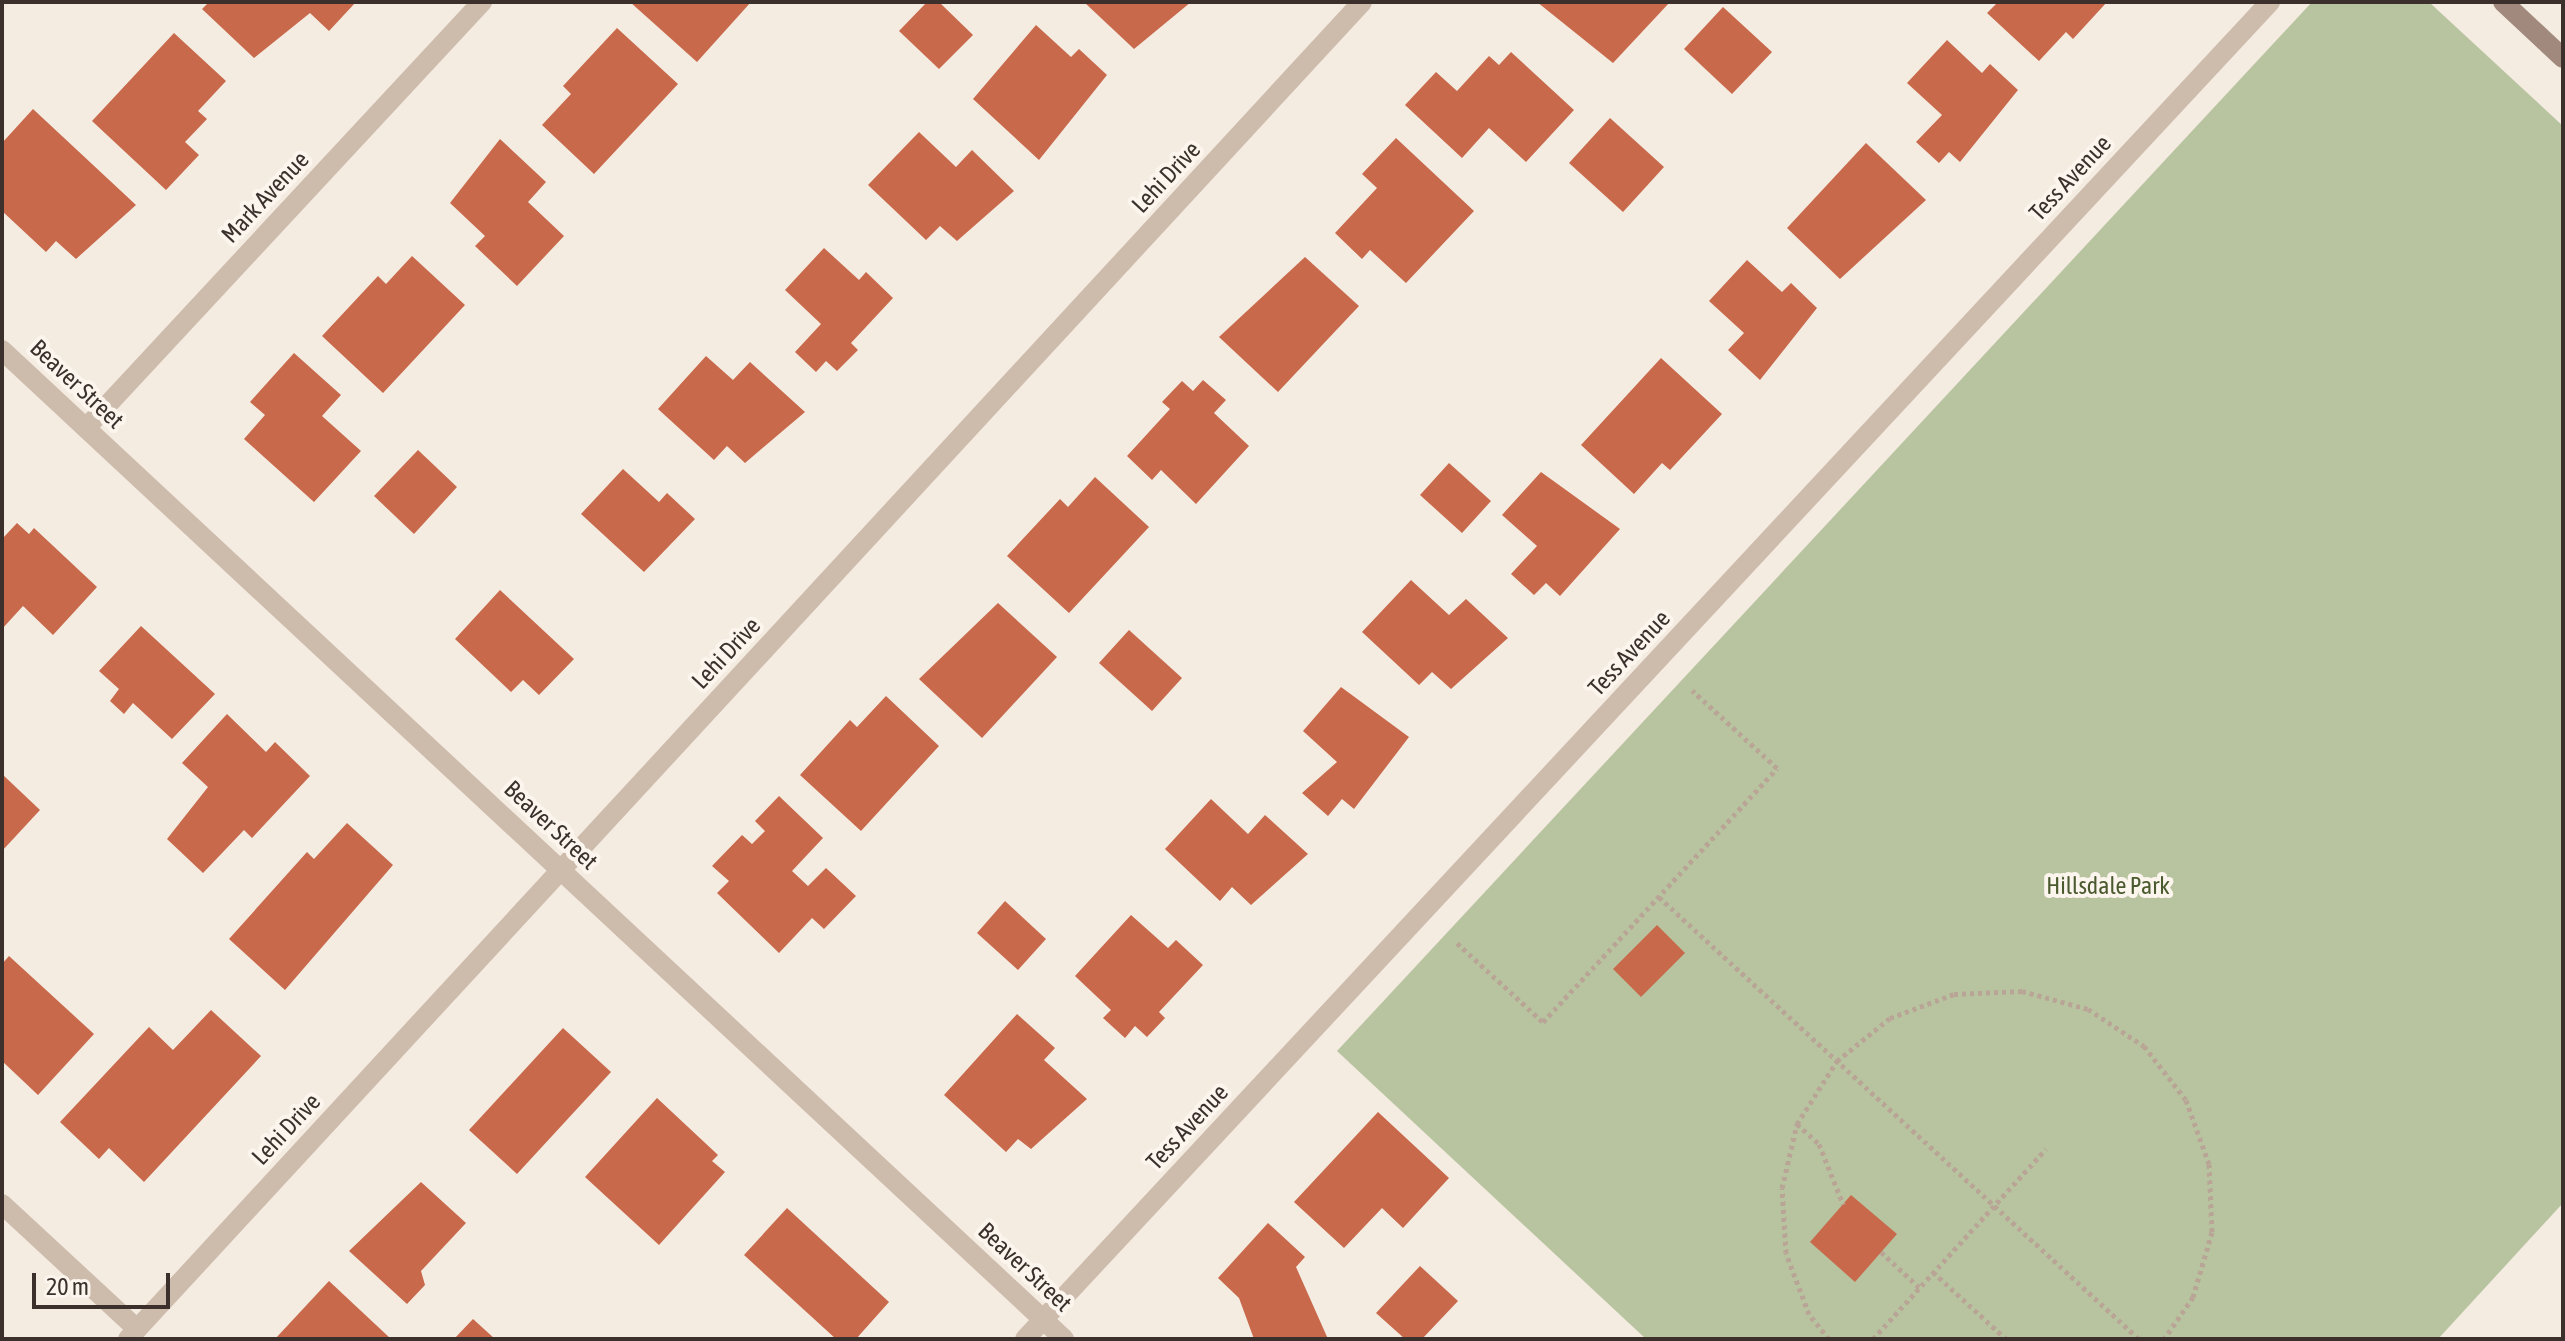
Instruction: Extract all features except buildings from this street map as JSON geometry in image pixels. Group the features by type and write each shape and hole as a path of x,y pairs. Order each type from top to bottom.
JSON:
{"main road":[{"path":"2503,2 2563,58"}],"street":[{"name":"Mark Avenue","path":"86,428 482,2"},
{"name":"Lehi Drive","path":"132,1334 1362,2"},
{"name":"Tess Avenue","path":"1025,1339 2270,2"},
{"name":"Beaver Street","path":"2,350 1064,1339"},
{"path":"2,1204 132,1334"}],"path":[{"path":"1457,943 1543,1022 1777,768 1692,690"},
{"path":"1659,897 2139,1339"},
{"path":"1829,1339 1809,1314 1786,1253 1782,1188 1797,1124 1837,1061 1890,1018 1954,994 2022,991 2088,1009 2144,1046 2186,1100 2209,1164 2212,1232 2193,1297 2164,1339"},
{"path":"1797,1124 1819,1144 1843,1204"},
{"path":"1873,1339 2046,1149"},
{"path":"1881,1252 1920,1288"},
{"path":"1933,1272 2006,1339"}],"green space":[{"name":"Hillsdale Park","path":"2312,2 2429,2 2563,126 2563,1203 2438,1339 1646,1339 1337,1051"}]}
